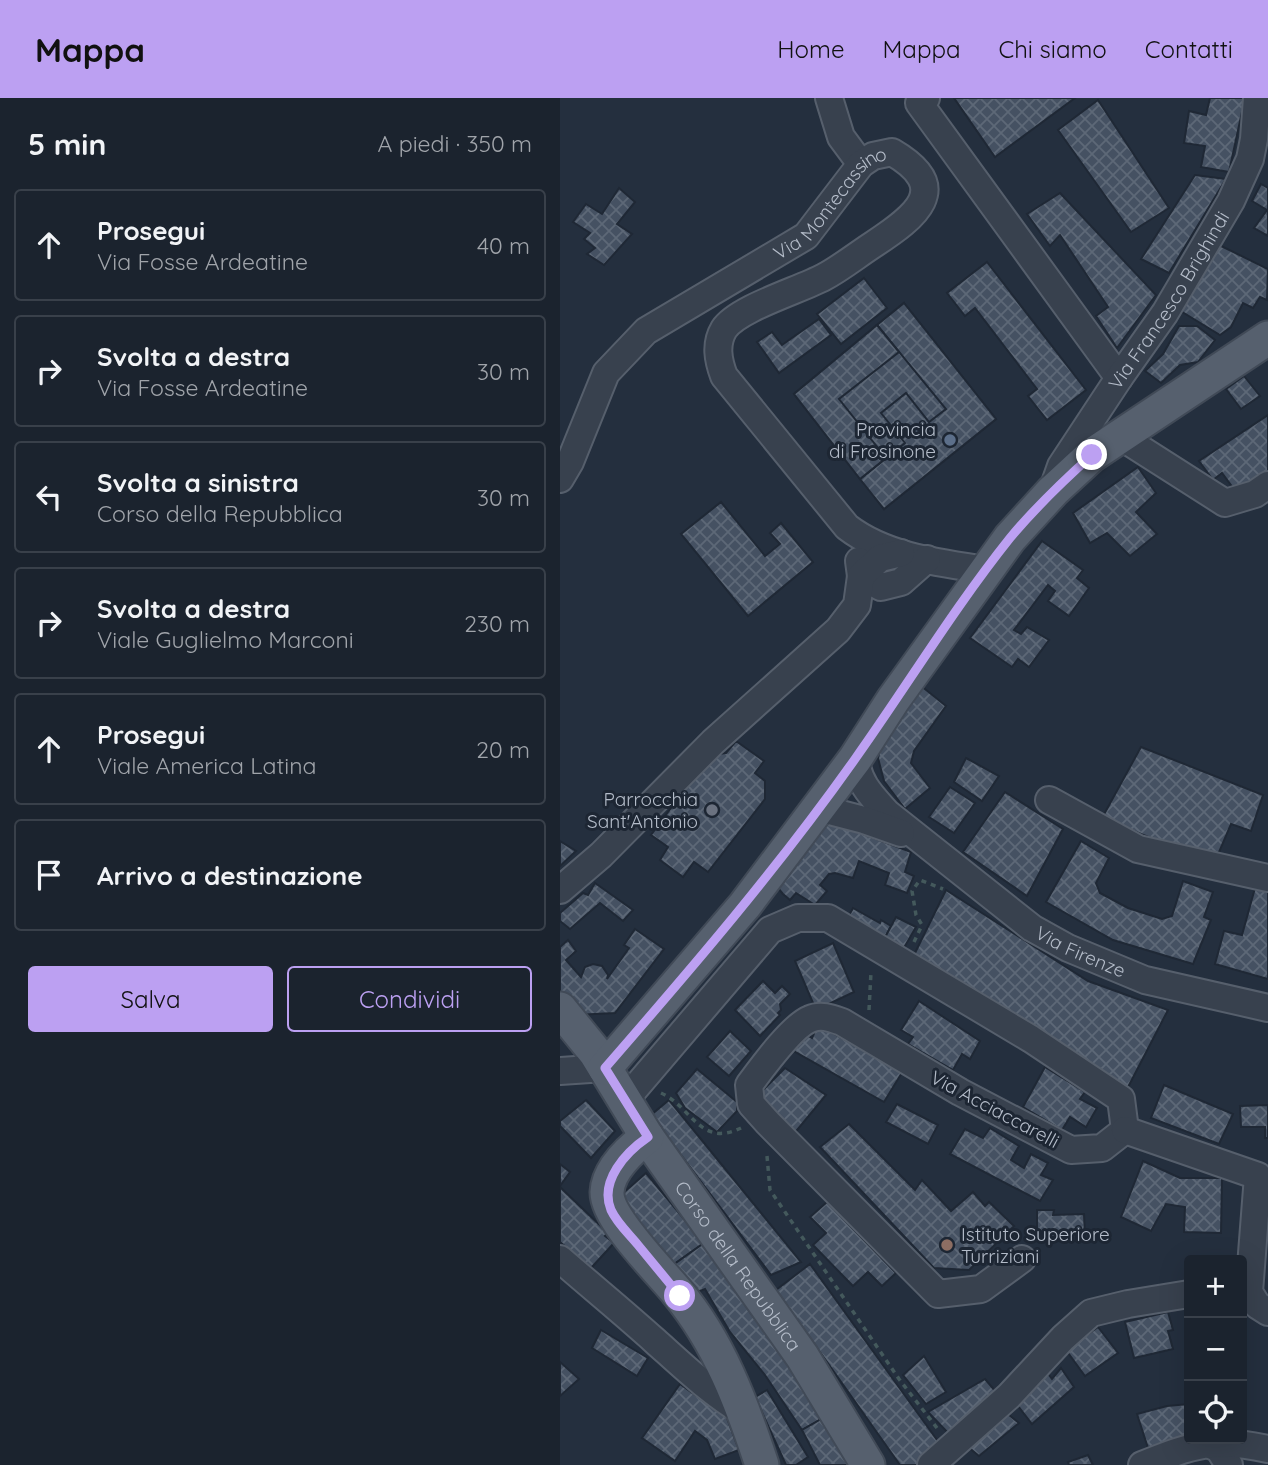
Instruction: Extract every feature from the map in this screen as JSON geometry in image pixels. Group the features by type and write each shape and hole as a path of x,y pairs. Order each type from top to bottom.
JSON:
{"main road":[{"path":"605,1068 745,905 855,759 893,701 1010,538 1052,491 1092,455 1268,338"},
{"name":"Corso della Repubblica","path":"560,1009 595,1052 648,1137 802,1356 868,1465"},
{"path":"648,1137 627,1155 611,1180 607,1192 610,1208 624,1230 702,1326 725,1368 762,1465"}],"street":[{"path":"829,98 841,137 861,164"},
{"path":"926,98 919,103 1119,378"},
{"name":"Via Francesco Brighindi","path":"1052,491 1061,466 1165,313 1243,178 1254,139 1257,98"},
{"name":"Via Montecassino","path":"560,478 570,462 606,373 646,331 806,236 861,164 873,156 892,152 909,162 921,176 924,194 918,211 906,223 824,277 735,317 724,330 718,360 724,376 847,527 863,540 901,553 987,570"},
{"path":"1120,436 1225,503 1255,494 1268,485"},
{"path":"560,890 601,855 713,742 838,630 856,605 861,576 858,550 847,527"},
{"path":"861,576 880,558 901,553"},
{"path":"861,576 881,587 901,582 927,559"},
{"name":"Via Firenze","path":"855,759 859,777 867,791 887,813 1032,928 1068,948 1145,979 1268,1008"},
{"path":"1049,800 1138,849 1268,878"},
{"path":"818,808 864,820 919,840"},
{"path":"625,1100 770,930 798,918 828,918 1031,1039 1121,1099 1125,1130 1263,1168 1260,1235 1247,1284"},
{"name":"Via Acciaccarelli","path":"1022,1259 981,1289 938,1294 764,1134 751,1104 749,1085 776,1050 807,1019 824,1016 842,1022 960,1093 1071,1150 1102,1148 1125,1130"},
{"path":"560,1071 605,1068"},
{"path":"560,1259 698,1381 743,1412"},
{"path":"560,1282 591,1286"},
{"path":"1247,1293 1268,1312"},
{"path":"931,1465 1009,1396 1063,1338 1091,1313 1184,1295"},
{"path":"1142,1465 1202,1444"},
{"path":"1209,1444 1219,1449 1229,1465"},
{"path":"1246,1444 1268,1449"},
{"path":"1239,1465 1268,1456"}],"path":[{"path":"904,962 922,925 915,915 912,891 920,880 942,889 948,881"},
{"path":"867,1036 873,944"},
{"path":"660,1093 674,1099 696,1124 708,1131 735,1132 740,1127 764,1134 770,1190 898,1379 952,1447"}],"building":[{"path":"954,98 1075,98 995,157"},
{"path":"1210,98 1245,98 1229,172 1201,167 1205,146 1184,143 1189,111 1206,115"},
{"path":"1098,100 1169,208 1131,232 1058,130"},
{"path":"1195,175 1226,179 1169,273 1141,259"},
{"path":"1261,184 1268,188 1268,236 1254,228 1267,210 1252,201"},
{"path":"619,188 635,202 617,224 632,234 604,265 587,254 595,248 584,239 590,233 573,222 586,204 602,214"},
{"path":"1060,193 1156,295 1117,348 1096,316 1108,307 1060,235 1050,246 1027,214"},
{"path":"1215,243 1268,269 1267,300 1260,297 1253,308 1243,303 1231,327 1220,335 1179,310"},
{"path":"987,262 1086,390 1047,420 1028,396 1037,389 975,308 965,316 947,293"},
{"path":"864,278 887,308 841,344 817,314"},
{"path":"904,303 996,419 884,509 794,394"},
{"path":"904,303 996,419 884,509 860,479 905,443 881,413 906,393 929,422 946,409 877,325"},
{"path":"819,319 831,335 779,373 757,342 772,332 782,345"},
{"path":"877,325 899,352 839,399 886,458 860,479 794,394"},
{"path":"1179,326 1197,326 1215,340 1198,362 1180,365 1161,383 1145,371 1163,354"},
{"path":"1244,376 1260,396 1241,409 1226,389"},
{"path":"1268,415 1268,475 1239,496 1222,473 1213,480 1199,461"},
{"path":"1138,467 1156,493 1136,512 1157,534 1130,556 1107,533 1090,543 1073,513"},
{"path":"721,502 765,556 780,544 770,533 781,523 813,562 748,616 681,534"},
{"path":"1042,541 1083,570 1077,578 1089,588 1069,616 1048,601 1055,591 1048,585 1014,630 1021,634 1027,627 1049,640 1029,667 1018,659 1012,667 970,638"},
{"path":"920,685 946,706 914,751 911,763 930,788 905,809 884,781 878,758 880,746"},
{"path":"736,741 764,761 755,773 765,781 765,799 708,872 694,862 683,877 660,860 668,847 651,835 710,755 726,753"},
{"path":"1141,747 1263,795 1251,831 1231,824 1214,864 1102,818"},
{"path":"966,758 999,776 982,801 954,782"},
{"path":"950,787 975,803 954,833 929,817"},
{"path":"1005,792 1063,829 1027,896 963,852"},
{"path":"831,822 911,852 905,872 914,876 907,893 885,885 889,873 859,861 853,878 829,874 820,885 827,891 815,905 796,893 790,900 783,894 772,881 811,826"},
{"path":"560,841 576,851 560,866"},
{"path":"1081,841 1109,858 1096,883 1100,893 1128,908 1162,919 1172,916 1183,881 1213,892 1204,917 1211,920 1193,964 1113,940 1046,902"},
{"path":"595,883 633,910 623,921 600,903 570,929 560,921 560,913 583,893 588,895"},
{"path":"1255,888 1268,892 1268,979 1215,964 1224,931 1242,935"},
{"path":"946,890 1088,981 1168,1010 1126,1091 914,955"},
{"path":"853,908 891,926 882,943 846,921"},
{"path":"896,917 916,927 901,953 882,943"},
{"path":"635,929 664,949 615,1013 575,1015 560,997 560,947 568,940 576,951 566,960 581,977 585,967 593,964 602,966 608,975 607,979 629,948 624,945"},
{"path":"833,943 854,992 816,1010 795,961"},
{"path":"763,981 775,993 782,986 790,994 780,1004 780,1015 760,1036 735,1010"},
{"path":"919,1001 980,1041 970,1059 962,1054 953,1070 908,1044 913,1037 901,1030"},
{"path":"818,1025 903,1071 884,1102 792,1050 802,1032 812,1038"},
{"path":"730,1031 751,1051 729,1076 707,1057"},
{"path":"1045,1067 1085,1092 1080,1099 1097,1108 1086,1127 1070,1117 1062,1130 1023,1107"},
{"path":"785,1068 826,1095 793,1135 757,1096"},
{"path":"697,1069 737,1102 737,1111 717,1132 685,1108 676,1093"},
{"path":"1164,1085 1233,1114 1219,1144 1151,1118"},
{"path":"586,1100 615,1131 591,1158 560,1126 560,1121"},
{"path":"669,1100 801,1262 771,1275 651,1115"},
{"path":"897,1104 938,1125 928,1144 886,1122"},
{"path":"1268,1105 1268,1138 1265,1138 1265,1127 1241,1127 1240,1106"},
{"path":"849,1124 915,1190 922,1180 951,1211 973,1192 985,1206 989,1202 1014,1226 969,1270 934,1268 820,1147"},
{"path":"990,1128 1019,1146 1011,1160 1024,1168 1031,1154 1048,1163 1041,1175 1053,1180 1040,1201 950,1154 965,1129 983,1138"},
{"path":"1143,1161 1180,1178 1222,1178 1221,1233 1184,1232 1185,1207 1166,1204 1151,1231 1121,1217"},
{"path":"560,1164 570,1172 560,1186"},
{"path":"646,1173 704,1243 673,1265 614,1201"},
{"path":"560,1187 608,1233 605,1236 614,1243 591,1268 560,1242"},
{"path":"827,1202 896,1273 882,1286 868,1272 853,1286 813,1245 826,1233 810,1217"},
{"path":"1037,1210 1054,1210 1053,1215 1084,1214 1085,1236 1076,1236 1076,1241 1055,1241 1055,1237 1037,1237"},
{"path":"704,1243 823,1418 802,1430 765,1375 730,1332 705,1289 695,1293 673,1265"},
{"path":"810,1264 945,1451 927,1465 900,1465 776,1290"},
{"path":"1168,1312 1173,1330 1168,1331 1173,1349 1134,1358 1125,1322"},
{"path":"1098,1327 1118,1353 1085,1376 1066,1350"},
{"path":"601,1330 648,1358 637,1376 592,1348"},
{"path":"924,1356 946,1392 926,1404 903,1375"},
{"path":"560,1362 579,1379 560,1396"},
{"path":"1061,1368 1074,1387 1032,1424 1015,1402 1046,1371 1052,1379"},
{"path":"985,1379 1002,1399 952,1437 928,1412"},
{"path":"680,1384 727,1418 739,1450 715,1459 707,1440 695,1431 675,1461 642,1438"},
{"path":"767,1390 808,1457 796,1465 786,1465 755,1397"},
{"path":"1184,1404 1184,1437 1148,1448 1137,1414"},
{"path":"999,1407 1019,1423 979,1456 967,1446"},
{"path":"823,1418 850,1465 820,1465 802,1430"},
{"path":"1088,1455 1093,1465 1069,1465 1068,1462"}],"place":[{"name":"Provincia di Frosinone","path":"950,440"},
{"name":"Parrocchia Sant'Antonio","path":"712,810"},
{"name":"Istituto Superiore Turriziani","path":"947,1245"}],"route":[{"path":"680,1296 624,1230 610,1208 607,1192 611,1180 627,1155 648,1137 605,1068 745,905 855,759 893,701 1010,538 1052,491 1092,455"}]}
